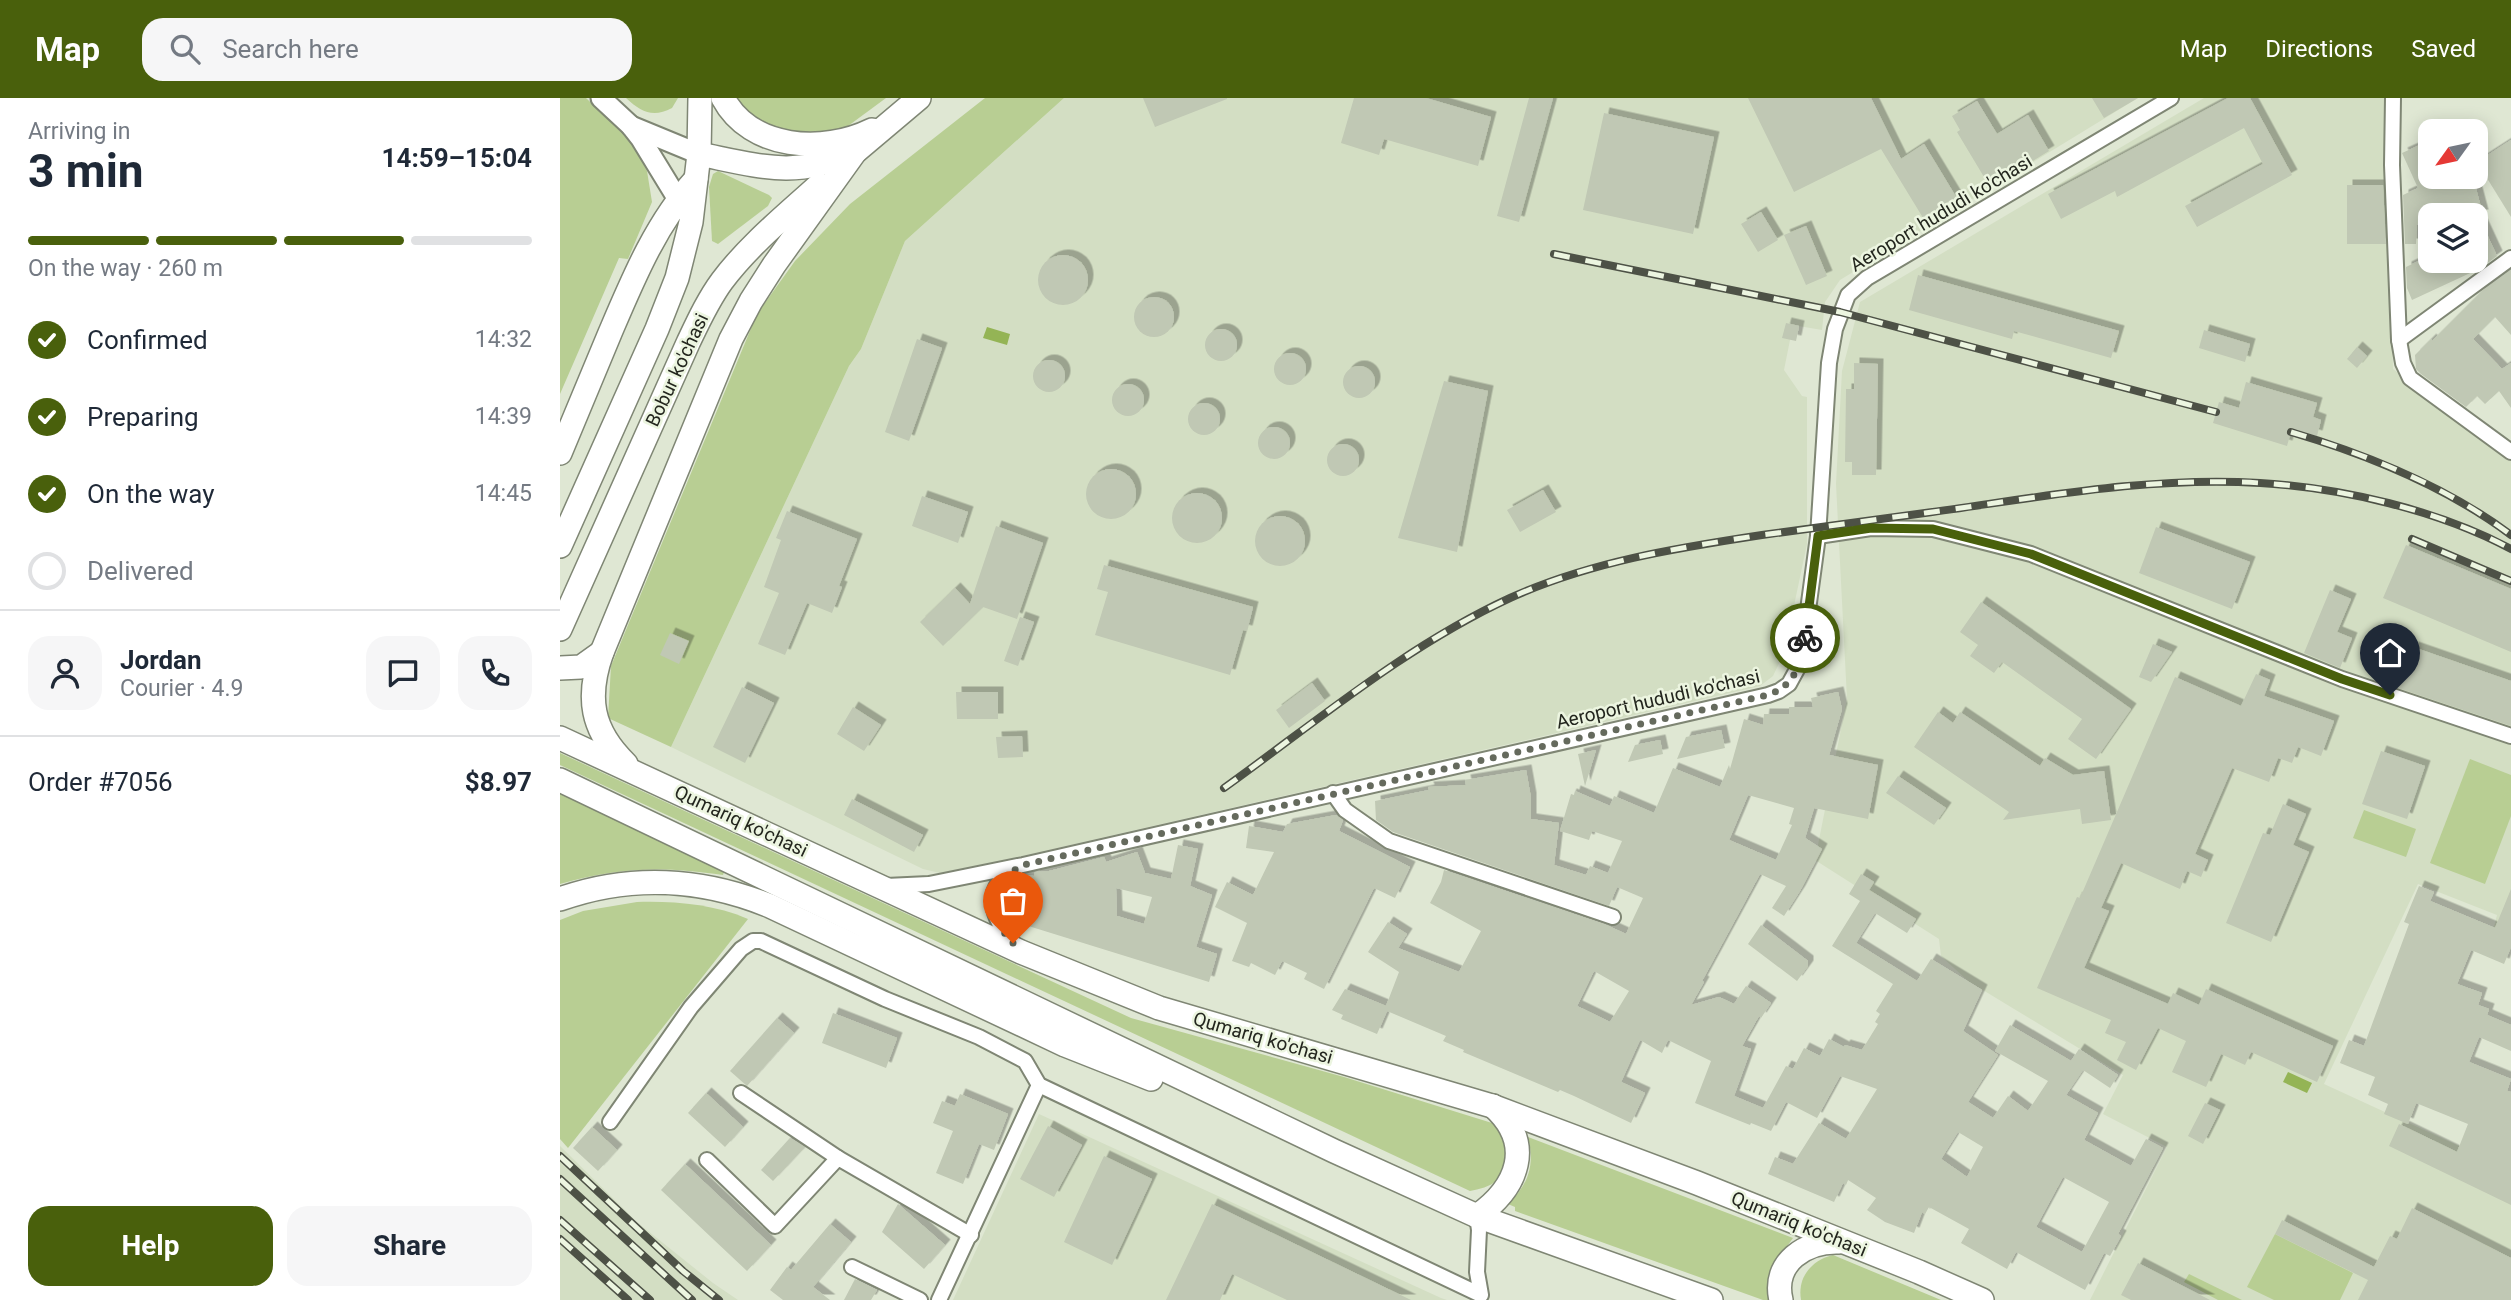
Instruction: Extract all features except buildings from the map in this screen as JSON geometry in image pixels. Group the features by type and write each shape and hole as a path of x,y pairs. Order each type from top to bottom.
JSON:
{"main road":[{"path":"601,98 630,125 651,153 691,222"},
{"name":"Bobur ko'chasi","path":"560,546 667,303 682,259 691,222 699,154 700,98"},
{"path":"723,98 735,116 748,128 764,136 788,142 823,143 850,139 889,122"},
{"path":"641,775 613,752 603,738 597,722 594,677 602,652 731,339 774,265 855,152 919,98"},
{"path":"630,125 699,154 787,169 817,165 855,152"},
{"name":"Bobur ko'chasi","path":"560,629 698,320 723,281 762,238 855,152"},
{"path":"560,453 629,287 678,199 696,179"},
{"path":"560,668 581,667 602,652"},
{"name":"Qumariq ko'chasi","path":"560,738 1021,952 1159,1008 1492,1106 1846,1242 1982,1300"},
{"name":"Qumariq ko'chasi","path":"560,780 1334,1151 1477,1216 1711,1300"},
{"path":"560,899 605,887 650,882 706,886 739,894 770,906 1065,1045 1334,1151"},
{"path":"1477,1216 1495,1202 1509,1183 1518,1155 1514,1133 1492,1106"},
{"path":"1781,1300 1779,1293 1783,1273 1792,1257 1814,1244 1825,1241 1846,1242"}],"street":[{"name":"Aeroport hududi ko'chasi","path":"881,886 929,884 1023,865 1779,691 1791,681 1801,662 1818,536 1829,363 1836,323 1848,295 1867,278 2171,98"},
{"path":"2393,98 2392,166 2399,340 2403,363 2410,378 2511,452"},
{"path":"2399,340 2511,258"},
{"path":"1818,536 1871,528 1933,529 2031,554 2342,679 2511,736"},
{"path":"1333,793 1345,810 1389,841 1613,917"},
{"name":"Aeroport hududi ko'chasi","path":"1021,952 997,920 993,900 1001,880 1023,865"},
{"path":"610,1122 691,1007 741,948 753,941 761,941 885,999 979,1037 1025,1061 1039,1085 1481,1297"},
{"path":"939,1300 1039,1085"},
{"path":"741,1093 838,1158 971,1235"},
{"path":"707,1160 775,1226 838,1158"},
{"path":"1477,1216 1477,1272 1481,1297"},
{"path":"852,1267 920,1300"},
{"path":"1446,1278 1477,1272"}],"shaded area":[{"path":"560,98 586,98 634,144 647,171 652,202 628,259 619,258 560,394"},
{"path":"626,98 678,98 672,108 653,113 642,110"},
{"path":"734,98 886,98 844,129 809,136 775,128 752,117"},
{"path":"985,98 1064,98 905,241 861,349 849,366 671,747 608,718 611,666 757,314 795,261 850,204"},
{"path":"1064,98 2138,98 1840,280 1825,302 1822,330 1793,325 1784,370 1802,396 1807,397 1807,544 1784,653 1773,676 1760,686 940,873 923,869 671,747 849,366 861,349 905,241"},
{"path":"2204,98 2385,98 2393,369 2511,460 2511,934 2494,927 2497,915 2418,884 2324,1084 2511,1170 2511,1300 2090,1300 2167,1147 2103,1114 2123,1075 1968,981 1941,956 1939,939 1815,860 1847,699 1836,484 1842,371 1860,302"},
{"path":"718,171 772,198 768,206 718,244 712,241 709,187 713,174"},
{"path":"987,327 1010,334 1007,345 983,338"},
{"path":"560,753 1131,1018 1344,1077 1492,1123 1505,1143 1506,1158 1502,1173 1491,1184 1470,1191 560,765"},
{"path":"2470,759 2511,775 2511,816 2485,884 2430,863"},
{"path":"560,787 726,867 723,875 660,869 621,871 560,884"},
{"path":"2364,810 2416,829 2406,857 2353,838"},
{"path":"637,902 693,904 748,919 568,1148 560,1139 560,920 583,911"},
{"path":"2288,1072 2312,1083 2307,1093 2283,1082"},
{"path":"1039,1114 1441,1298 1447,1300 953,1300"},
{"path":"1528,1137 1793,1238 1772,1267 1769,1300 1515,1211 1515,1207 1508,1204 1521,1189 1528,1174 1531,1156"},
{"path":"560,1146 638,1223 738,1300 560,1300"},
{"path":"2275,1234 2353,1273 2340,1300 2274,1300 2247,1287"},
{"path":"1833,1255 1941,1300 1801,1300 1801,1284 1808,1271 1825,1257"},
{"path":"2189,1274 2242,1300 2218,1300 2184,1282"}],"railway":[{"path":"1554,254 1840,312 2216,412"},
{"path":"2291,432 2406,474 2460,501 2511,535"},
{"path":"1224,788 1362,686 1472,617 1540,585 1665,551 1762,535 2092,490 2134,485 2218,482 2292,486 2389,503 2453,523 2511,549"},
{"path":"2412,539 2511,581"},
{"path":"560,1156 683,1271 719,1300"},
{"path":"560,1179 692,1300"},
{"path":"560,1220 650,1300"},
{"path":"560,1239 628,1300"}],"way so far":[{"path":"1013,943 997,920 993,900 1001,880 1023,865 1768,695 1783,689 1793,678 1801,662 1805,638"}],"route":[{"path":"1805,638 1818,536 1871,528 1933,529 2031,554 2342,679 2390,695"}]}
